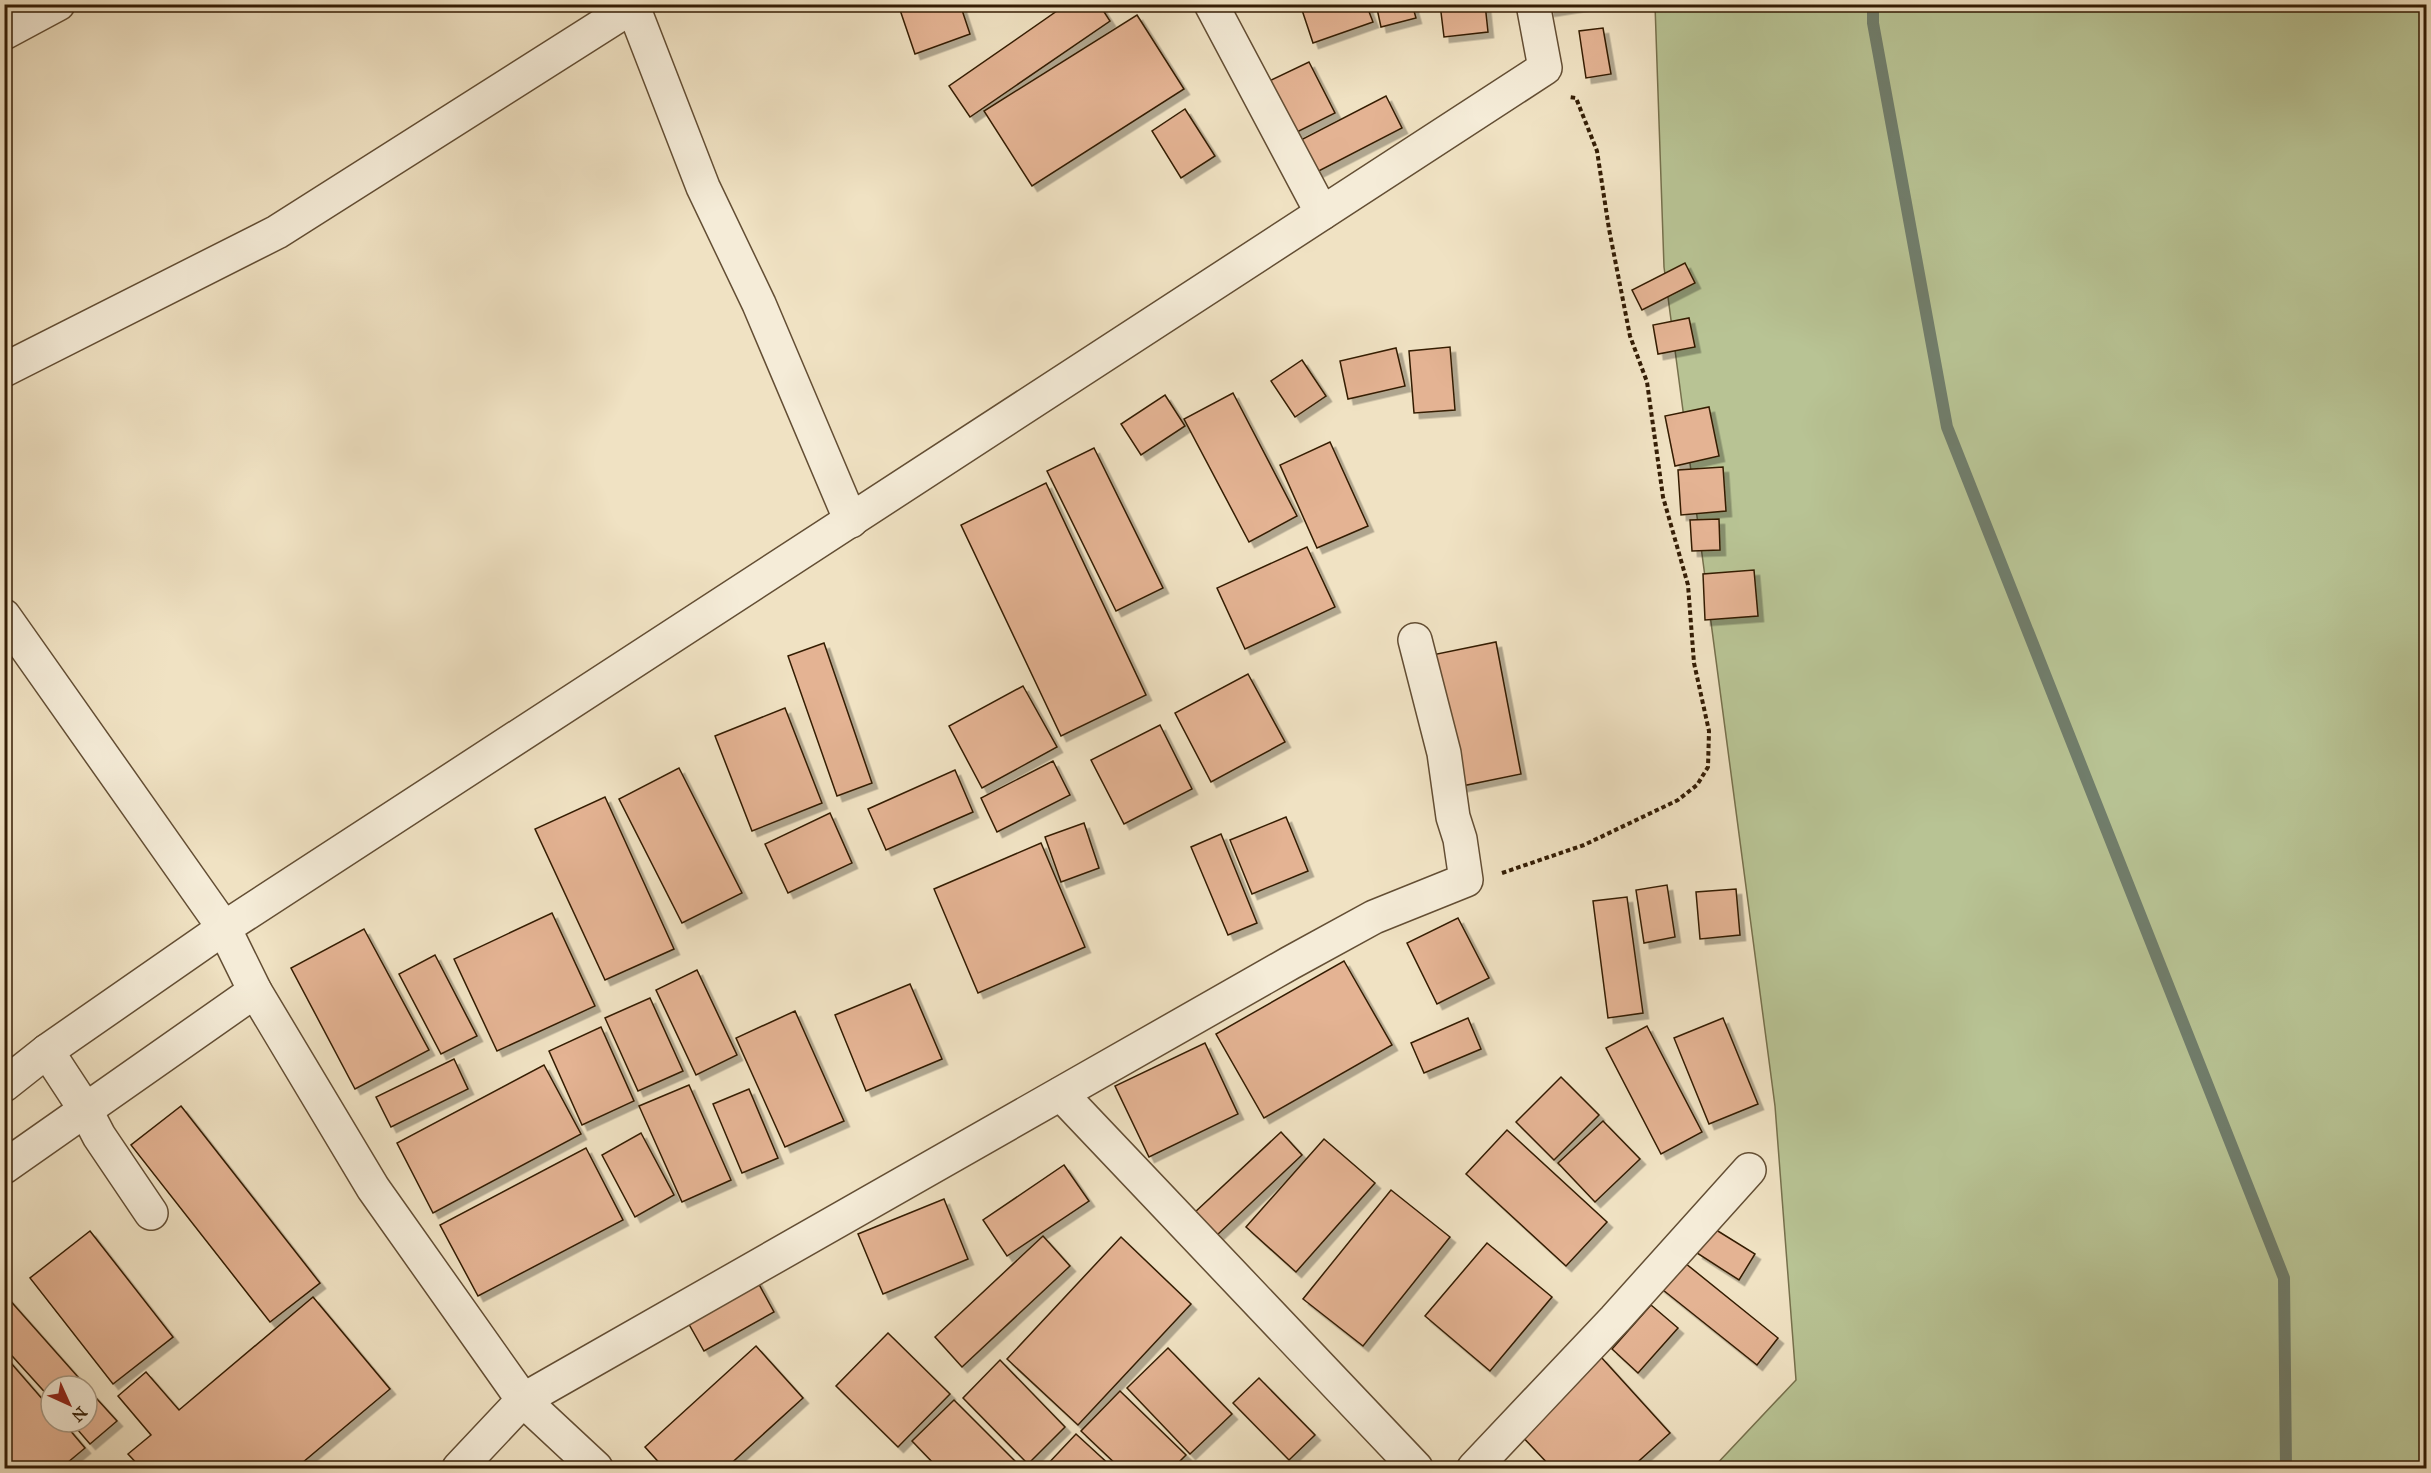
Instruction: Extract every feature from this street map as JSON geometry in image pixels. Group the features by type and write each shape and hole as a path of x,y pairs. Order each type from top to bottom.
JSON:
{"street":[{"path":"4,33 58,4"},
{"path":"1211,4 1322,213"},
{"path":"4,1085 47,1051 224,928 1545,68 1533,4"},
{"path":"4,369 278,232 633,5 703,187 759,304 851,521"},
{"path":"4,616 224,928 255,991 373,1188 523,1400 596,1468"},
{"path":"459,1468 523,1400 1374,917 1466,880 1460,839 1453,817 1444,753 1415,640"},
{"path":"4,1167 255,991"},
{"path":"47,1051 86,1109 99,1136 151,1213"},
{"path":"1061,1094 1416,1468"},
{"path":"1474,1468 1615,1319 1749,1170"}],"path":[{"path":"1466,880 1491,877 1584,845 1678,800 1697,785 1708,767 1709,731 1694,663 1688,585 1662,497 1647,382 1630,336 1609,230 1597,151 1576,98 1552,93 1545,68"}],"green space":[{"path":"1655,5 2426,5 2426,1468 1713,1468 1796,1380 1775,1106 1664,267"}],"building":[{"path":"898,4 960,4 970,34 915,54"},
{"path":"1067,4 1099,4 1110,21 970,117 949,86"},
{"path":"1300,4 1366,4 1373,22 1313,43"},
{"path":"1376,4 1412,4 1416,18 1381,27"},
{"path":"1440,4 1485,4 1488,32 1444,37"},
{"path":"1548,4 1592,4 1549,11"},
{"path":"1137,15 1184,89 1032,186 984,111"},
{"path":"1603,28 1611,74 1586,78 1579,31"},
{"path":"1309,62 1335,113 1293,134 1267,82"},
{"path":"1386,96 1402,128 1311,175 1295,143"},
{"path":"1185,109 1215,156 1181,178 1152,131"},
{"path":"1685,263 1695,283 1642,310 1632,290"},
{"path":"1689,318 1695,347 1658,354 1653,325"},
{"path":"1450,347 1455,410 1414,413 1409,351"},
{"path":"1396,348 1405,386 1348,399 1340,361"},
{"path":"1302,360 1326,396 1295,417 1271,381"},
{"path":"1233,393 1297,516 1249,542 1184,419"},
{"path":"1165,395 1185,426 1141,455 1121,424"},
{"path":"1709,407 1719,456 1675,466 1665,416"},
{"path":"1330,442 1368,526 1317,548 1280,465"},
{"path":"1094,448 1163,588 1116,611 1047,471"},
{"path":"1723,467 1726,511 1681,515 1678,470"},
{"path":"1046,483 1146,695 1061,736 961,525"},
{"path":"1719,519 1720,550 1692,551 1690,520"},
{"path":"1307,547 1335,607 1245,649 1217,588"},
{"path":"1754,570 1758,616 1705,620 1703,574"},
{"path":"1496,642 1521,774 1457,787 1432,655"},
{"path":"824,643 872,783 837,796 788,656"},
{"path":"1248,674 1285,742 1211,782 1175,713"},
{"path":"1023,686 1057,747 982,788 949,726"},
{"path":"785,708 822,803 752,831 715,736"},
{"path":"1160,725 1192,789 1124,824 1091,760"},
{"path":"1053,761 1070,795 997,832 981,798"},
{"path":"679,768 742,893 682,923 619,799"},
{"path":"955,770 973,812 886,850 868,809"},
{"path":"605,797 674,949 605,980 535,829"},
{"path":"830,813 852,863 788,893 765,844"},
{"path":"1286,817 1308,871 1252,894 1230,840"},
{"path":"1084,823 1099,868 1061,882 1045,837"},
{"path":"1221,834 1257,923 1228,935 1191,847"},
{"path":"1041,843 1085,947 978,993 934,889"},
{"path":"1667,885 1675,937 1644,943 1636,890"},
{"path":"1736,889 1740,935 1700,939 1696,892"},
{"path":"1627,897 1643,1013 1608,1018 1593,901"},
{"path":"552,913 595,1006 497,1051 454,959"},
{"path":"1458,918 1489,978 1437,1004 1407,943"},
{"path":"364,929 429,1050 355,1089 291,968"},
{"path":"435,955 477,1036 441,1054 399,974"},
{"path":"1344,961 1392,1045 1264,1118 1216,1034"},
{"path":"697,970 737,1055 696,1075 656,990"},
{"path":"910,984 942,1059 866,1091 835,1015"},
{"path":"650,998 683,1071 638,1091 605,1018"},
{"path":"795,1011 844,1121 785,1147 736,1038"},
{"path":"1468,1018 1481,1049 1424,1073 1411,1043"},
{"path":"1723,1018 1758,1104 1709,1124 1674,1038"},
{"path":"1647,1026 1702,1132 1661,1154 1606,1048"},
{"path":"601,1027 634,1101 582,1125 549,1051"},
{"path":"1205,1043 1238,1114 1149,1157 1115,1086"},
{"path":"454,1059 468,1089 391,1127 376,1097"},
{"path":"544,1065 581,1134 433,1213 397,1143"},
{"path":"1561,1077 1599,1115 1554,1160 1516,1122"},
{"path":"689,1085 731,1180 682,1202 639,1106"},
{"path":"749,1089 778,1158 742,1173 713,1104"},
{"path":"181,1106 320,1283 270,1322 131,1145"},
{"path":"1603,1121 1640,1159 1595,1202 1558,1163"},
{"path":"1507,1130 1607,1222 1566,1266 1466,1174"},
{"path":"1281,1132 1302,1155 1216,1236 1194,1213"},
{"path":"641,1133 674,1195 635,1217 602,1155"},
{"path":"1324,1139 1375,1183 1296,1272 1246,1227"},
{"path":"586,1148 623,1220 478,1296 440,1225"},
{"path":"1064,1165 1089,1201 1007,1256 983,1220"},
{"path":"1391,1190 1450,1237 1363,1346 1303,1299"},
{"path":"944,1199 968,1259 883,1294 858,1234"},
{"path":"1713,1228 1755,1254 1739,1280 1697,1253"},
{"path":"90,1231 173,1337 113,1384 30,1278"},
{"path":"1043,1236 1070,1266 962,1367 935,1337"},
{"path":"1121,1237 1191,1304 1078,1425 1007,1359"},
{"path":"1487,1243 1552,1297 1490,1371 1425,1316"},
{"path":"1680,1259 1778,1338 1757,1365 1658,1286"},
{"path":"756,1279 774,1312 704,1351 686,1319"},
{"path":"7,1297 75,1374 39,1374 39,1386 4,1347 4,1299"},
{"path":"313,1297 390,1389 296,1468 141,1468 128,1454 151,1435 118,1396 146,1372 179,1410"},
{"path":"1651,1305 1678,1328 1638,1373 1612,1349"},
{"path":"888,1333 950,1394 898,1447 836,1386"},
{"path":"756,1346 803,1398 726,1468 664,1468 645,1447"},
{"path":"1168,1348 1232,1414 1190,1454 1127,1388"},
{"path":"4,1355 39,1395 39,1434 73,1434 85,1448 61,1468 4,1468"},
{"path":"1601,1357 1670,1433 1631,1468 1552,1468 1519,1433"},
{"path":"1000,1360 1065,1427 1028,1464 963,1398"},
{"path":"1259,1378 1315,1435 1289,1460 1233,1403"},
{"path":"1120,1391 1186,1455 1173,1468 1120,1468 1081,1431"},
{"path":"954,1400 1022,1468 938,1468 912,1441"},
{"path":"99,1401 117,1421 90,1444 81,1434 99,1434"},
{"path":"1076,1434 1113,1468 1044,1468"}],"waterway":[{"path":"1873,4 1873,23 1947,427 2284,1278 2286,1468"}]}
